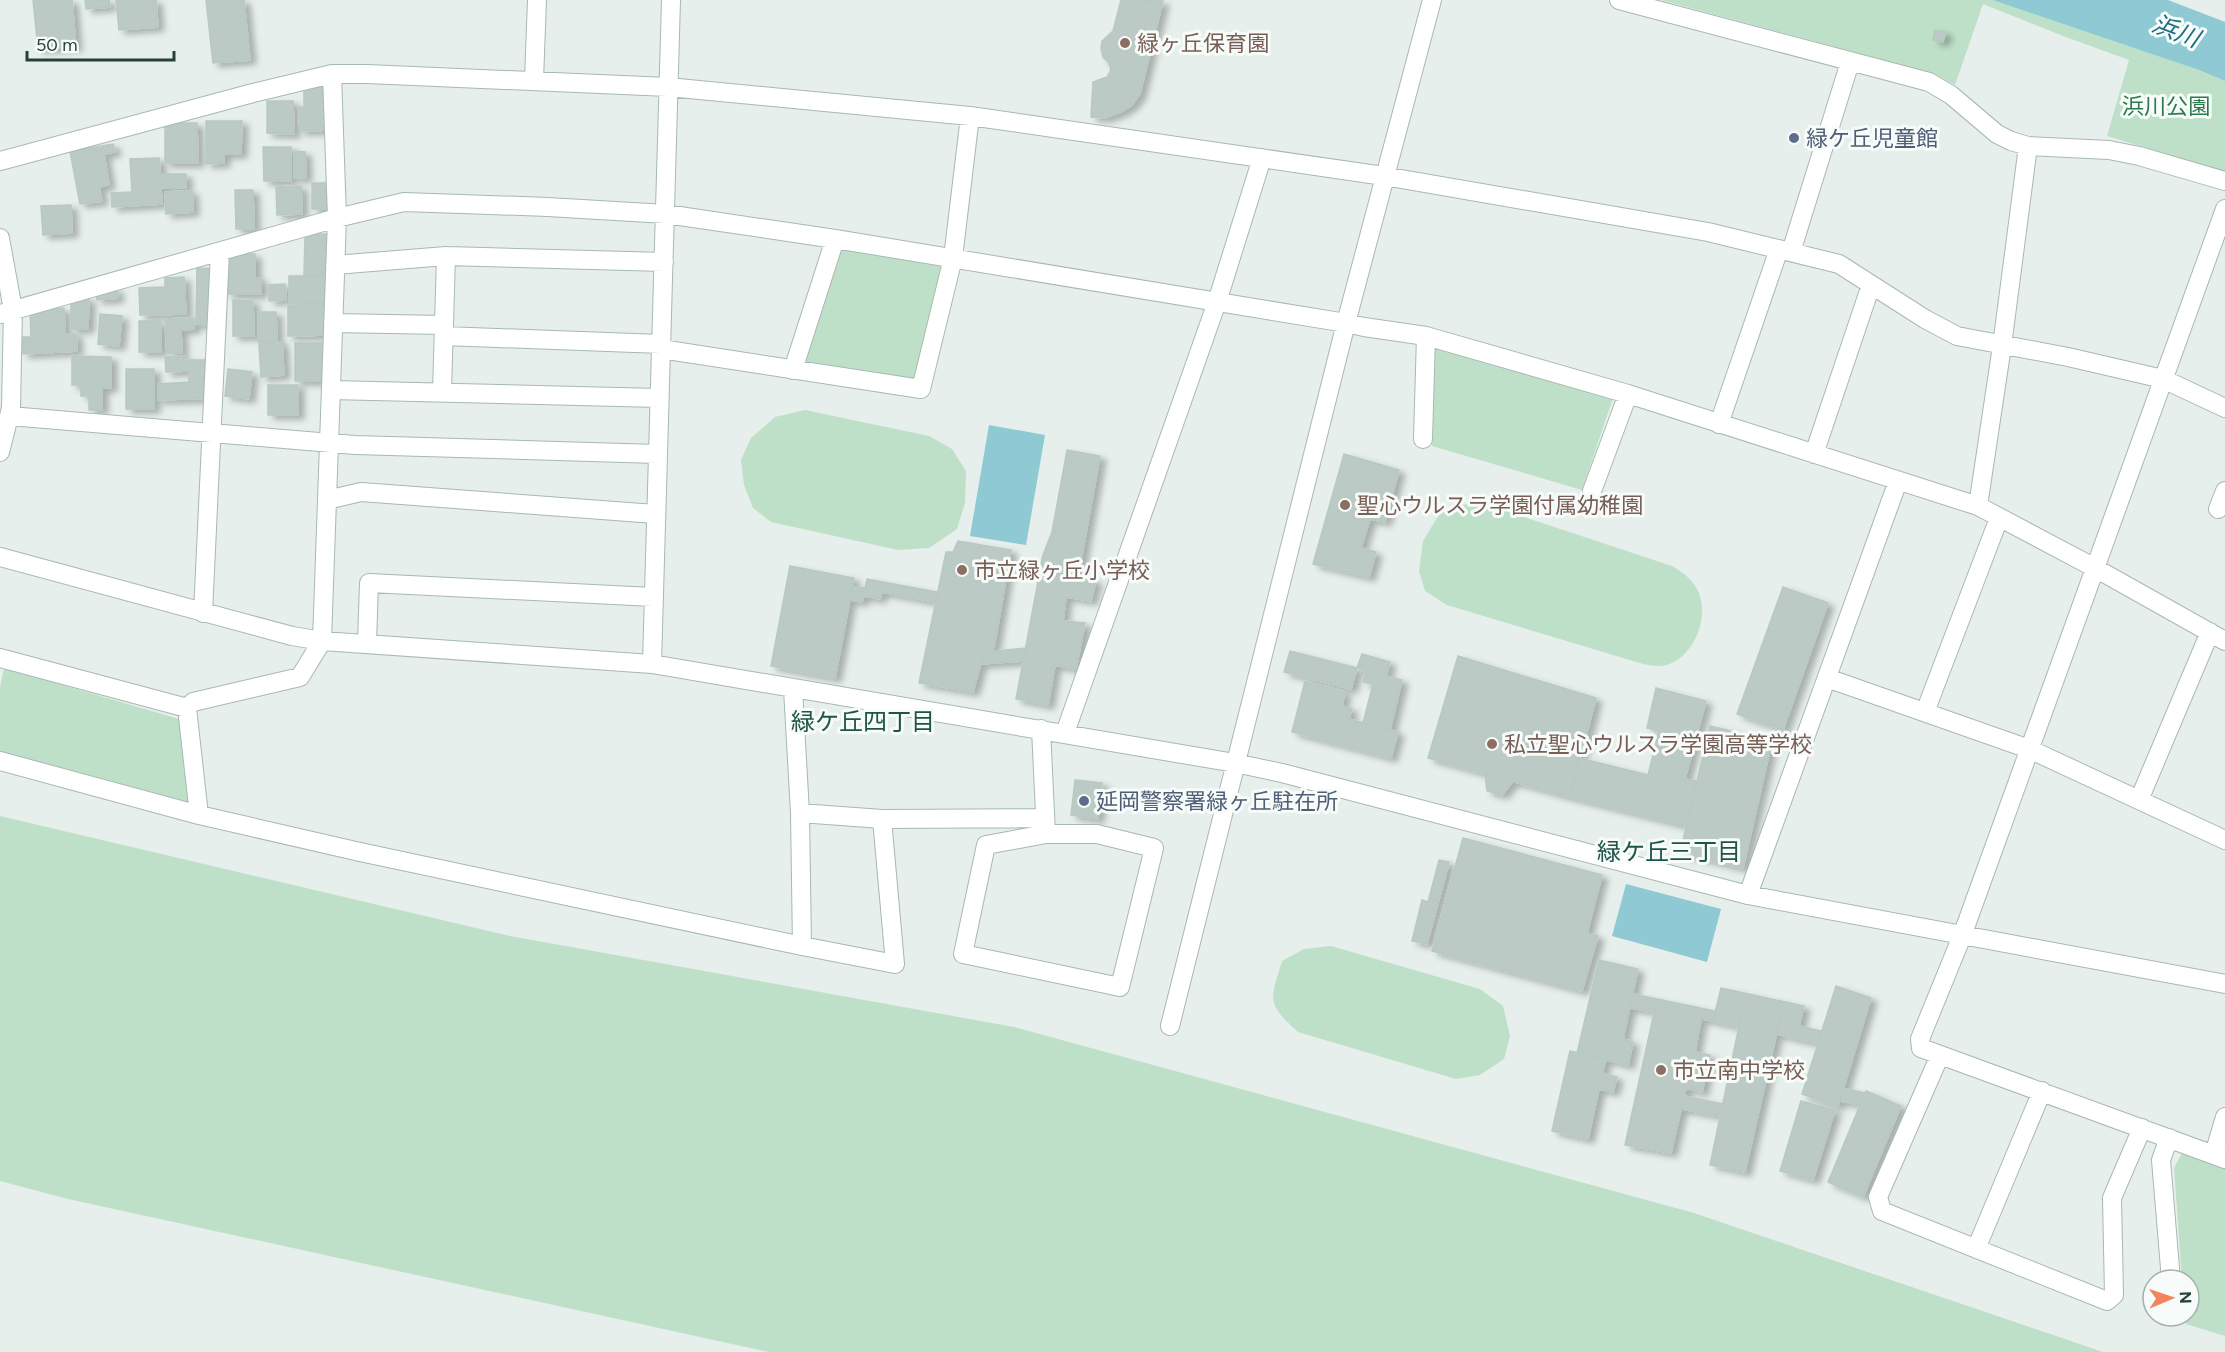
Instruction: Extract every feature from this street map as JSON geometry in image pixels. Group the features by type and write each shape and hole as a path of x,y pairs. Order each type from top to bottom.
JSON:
{"street":[{"path":"534,80 537,0"},
{"path":"651,664 672,0"},
{"path":"1170,1026 1346,323 1432,0"},
{"path":"1619,0 1929,82 1951,95 1997,135 2028,146 2109,150 2139,156 2225,181"},
{"path":"1719,424 1785,250 1850,62"},
{"path":"187,708 193,702 300,677 322,641 337,218 332,74"},
{"path":"0,161 332,74 534,80 668,87 970,116 1384,176 1708,232 1839,264 1925,319 1957,336 2068,357 2163,379 2225,408"},
{"path":"333,323 661,346 794,370 921,389 952,258 970,116"},
{"path":"1978,506 2028,146"},
{"path":"1065,733 1217,302 1262,159"},
{"path":"6,312 337,218 404,202 666,214 835,239 1426,336 1628,394 1978,506 2095,568 2217,637 2139,800"},
{"path":"2225,209 1962,936 1920,1039 1921,1048 2220,1156 2225,1117"},
{"path":"0,238 6,312 10,416 0,452"},
{"path":"794,370 835,239"},
{"path":"203,613 220,252"},
{"path":"335,265 446,256 664,262"},
{"path":"442,392 446,256"},
{"path":"1814,454 1871,285"},
{"path":"1423,439 1426,336"},
{"path":"331,390 659,398"},
{"path":"1593,491 1628,394"},
{"path":"10,416 330,442 657,454"},
{"path":"1748,895 1898,481"},
{"path":"2218,509 2225,491"},
{"path":"327,500 361,492 656,514"},
{"path":"1925,712 1999,518"},
{"path":"0,557 292,636 322,641 651,664 1235,763 1282,773 1748,895 2225,984"},
{"path":"367,643 369,583 653,597"},
{"path":"0,658 187,708"},
{"path":"1827,678 2029,749 2225,840"},
{"path":"794,689 800,813 802,946"},
{"path":"187,708 200,815"},
{"path":"1041,729 1045,826"},
{"path":"0,761 200,815 360,852 895,964 882,819"},
{"path":"800,813 1045,826 1097,834 1154,848 1120,987 963,954 986,845 1045,826"},
{"path":"1940,1055 1878,1197 1882,1211 2107,1301 2114,1295 2112,1198 2142,1128"},
{"path":"1976,1249 2042,1091"},
{"path":"2169,1137 2161,1160 2169,1268"}],"green space":[{"name":"浜川公園","path":"1661,0 1998,0 2225,81 2225,172 2107,136 2129,60 1983,4 1955,85 1935,74"},
{"path":"838,246 943,263 915,379 802,361"},
{"path":"1434,348 1613,398 1582,490 1432,446"},
{"path":"805,410 929,436 952,449 966,471 965,503 957,529 929,548 898,550 771,522 753,508 744,485 741,460 751,438 775,417"},
{"path":"1482,503 1672,566 1680,571 1693,583 1701,602 1700,626 1690,648 1673,663 1662,666 1643,664 1447,605 1425,591 1419,571 1423,541 1440,513 1460,505"},
{"path":"4,668 179,719 189,802 0,751 0,687"},
{"path":"0,816 510,936 1014,1027 1694,1213 2103,1352 769,1352 68,1199 0,1181"},
{"path":"1331,946 1480,989 1503,1006 1510,1036 1504,1059 1480,1075 1456,1079 1298,1032 1280,1014 1274,1001 1273,993 1282,961 1304,949"},
{"path":"2183,1151 2225,1168 2225,1336 2199,1328 2201,1328 2201,1268 2181,1268 2174,1168"}],"water":[{"name":"浜川","path":"1993,0 2168,0 2225,22 2225,81 2199,70"},
{"path":"989,425 1045,435 1026,545 970,536"},
{"path":"1626,884 1721,909 1707,962 1612,936"}],"building":[{"path":"33,0 72,0 76,47 38,49"},
{"path":"85,0 109,0 110,7 86,9"},
{"path":"116,0 156,0 158,27 119,30"},
{"path":"206,0 244,0 250,60 213,63"},
{"path":"1121,0 1163,1 1140,94 1132,105 1121,112 1105,118 1091,117 1093,82 1107,77 1111,70 1109,63 1103,57 1102,41 1113,31"},
{"path":"1935,30 1946,32 1943,42 1933,40"},
{"path":"328,86 330,130 300,131 299,107 304,107 304,87"},
{"path":"267,101 293,101 294,134 267,133"},
{"path":"206,121 242,121 241,154 224,154 224,163 206,164"},
{"path":"165,123 197,123 198,163 165,163"},
{"path":"113,144 115,152 104,154 109,185 99,187 102,201 80,204 70,151"},
{"path":"263,147 291,147 291,181 264,181"},
{"path":"294,151 305,152 306,178 294,178"},
{"path":"159,158 162,204 112,207 111,193 132,192 130,159"},
{"path":"162,174 186,174 186,188 163,188"},
{"path":"312,183 335,183 334,209 312,209"},
{"path":"301,186 302,214 277,215 276,187"},
{"path":"235,190 253,190 254,229 236,229"},
{"path":"192,191 193,212 166,214 165,192"},
{"path":"71,205 72,233 43,235 41,206"},
{"path":"305,234 330,234 329,275 304,275"},
{"path":"227,254 255,254 255,278 261,278 261,294 227,294"},
{"path":"197,268 216,269 215,325 196,324"},
{"path":"289,276 324,276 325,303 289,304"},
{"path":"184,277 186,314 140,315 139,288 165,287 165,278"},
{"path":"285,284 286,300 269,301 269,285"},
{"path":"117,289 118,298 97,300 96,290"},
{"path":"71,298 89,298 88,329 71,329"},
{"path":"233,300 253,301 254,336 233,336"},
{"path":"325,305 326,335 288,336 288,306"},
{"path":"64,308 65,334 76,334 77,351 23,354 23,337 31,337 30,310"},
{"path":"258,312 276,312 277,342 258,342"},
{"path":"100,314 122,316 119,346 98,344"},
{"path":"194,318 194,329 181,330 182,353 167,353 165,319"},
{"path":"139,321 161,321 161,352 139,352"},
{"path":"282,342 284,375 261,377 259,344"},
{"path":"295,343 326,343 326,381 295,381"},
{"path":"72,356 111,357 111,388 102,388 102,410 89,410 89,396 81,396 81,385 72,385"},
{"path":"184,356 184,360 205,360 212,398 158,400 158,384 189,382 189,371 166,372 165,357"},
{"path":"126,369 154,369 154,409 126,409"},
{"path":"228,369 252,372 249,399 225,396"},
{"path":"268,385 298,385 298,415 268,415"},
{"path":"1067,450 1100,456 1078,577 1096,580 1091,601 1066,597 1063,621 1085,623 1076,669 1055,665 1048,705 1016,699 1043,555 1052,532"},
{"path":"1344,454 1399,470 1385,522 1370,519 1361,548 1376,552 1369,577 1313,564"},
{"path":"958,541 1011,550 994,648 984,652 973,692 919,683 946,552 953,552"},
{"path":"790,566 854,578 835,678 771,666"},
{"path":"867,579 937,592 935,602 882,592 880,599 864,596 862,602 850,600 852,586 865,588"},
{"path":"1783,587 1828,603 1783,730 1737,714"},
{"path":"1026,648 1023,661 981,664 984,652"},
{"path":"1290,651 1357,668 1351,689 1284,672"},
{"path":"1362,654 1390,662 1386,676 1402,680 1390,730 1363,723 1373,684 1363,682 1366,671 1357,668"},
{"path":"1458,656 1596,698 1570,797 1428,758"},
{"path":"1305,681 1345,692 1342,706 1352,709 1349,719 1398,732 1391,758 1292,732"},
{"path":"1656,688 1706,701 1685,779 1697,781 1687,826 1570,797 1579,758 1648,775 1659,731 1647,728"},
{"path":"1710,726 1772,741 1743,868 1680,853"},
{"path":"1485,774 1513,781 1502,795 1487,791"},
{"path":"1075,780 1102,783 1098,819 1071,815"},
{"path":"1463,838 1602,875 1587,933 1598,936 1582,991 1432,951"},
{"path":"1439,860 1449,862 1427,944 1412,941 1422,900 1428,902"},
{"path":"1599,960 1638,969 1623,1039 1633,1042 1628,1065 1577,1053"},
{"path":"1836,986 1871,998 1838,1106 1802,1094"},
{"path":"1721,988 1804,1006 1799,1026 1821,1031 1817,1043 1776,1034 1781,1014 1743,1007 1739,1027 1713,1021"},
{"path":"1633,994 1715,1011 1713,1021 1701,1019 1702,1014 1656,1004 1654,1012 1630,1008"},
{"path":"1656,1004 1702,1014 1695,1052 1710,1055 1702,1092 1686,1088 1671,1153 1625,1145"},
{"path":"1743,1007 1781,1014 1745,1172 1710,1165"},
{"path":"1570,1051 1606,1060 1602,1073 1617,1077 1613,1092 1599,1089 1588,1139 1552,1131"},
{"path":"1843,1088 1865,1093 1860,1105 1840,1101"},
{"path":"1866,1091 1901,1106 1863,1197 1828,1182"},
{"path":"1684,1096 1723,1104 1720,1116 1681,1109"},
{"path":"1801,1101 1835,1110 1813,1180 1780,1171"}],"place":[{"name":"緑ヶ丘保育園","path":"1125,43"},
{"name":"緑ケ丘児童館","path":"1794,138"},
{"name":"聖心ウルスラ学園付属幼稚園","path":"1345,505"},
{"name":"市立緑ヶ丘小学校","path":"962,570"},
{"name":"私立聖心ウルスラ学園高等学校","path":"1492,744"},
{"name":"延岡警察署緑ヶ丘駐在所","path":"1084,801"},
{"name":"市立南中学校","path":"1661,1070"}],"district":[{"name":"緑ケ丘四丁目","path":"863,721"},
{"name":"緑ケ丘三丁目","path":"1669,851"}]}
